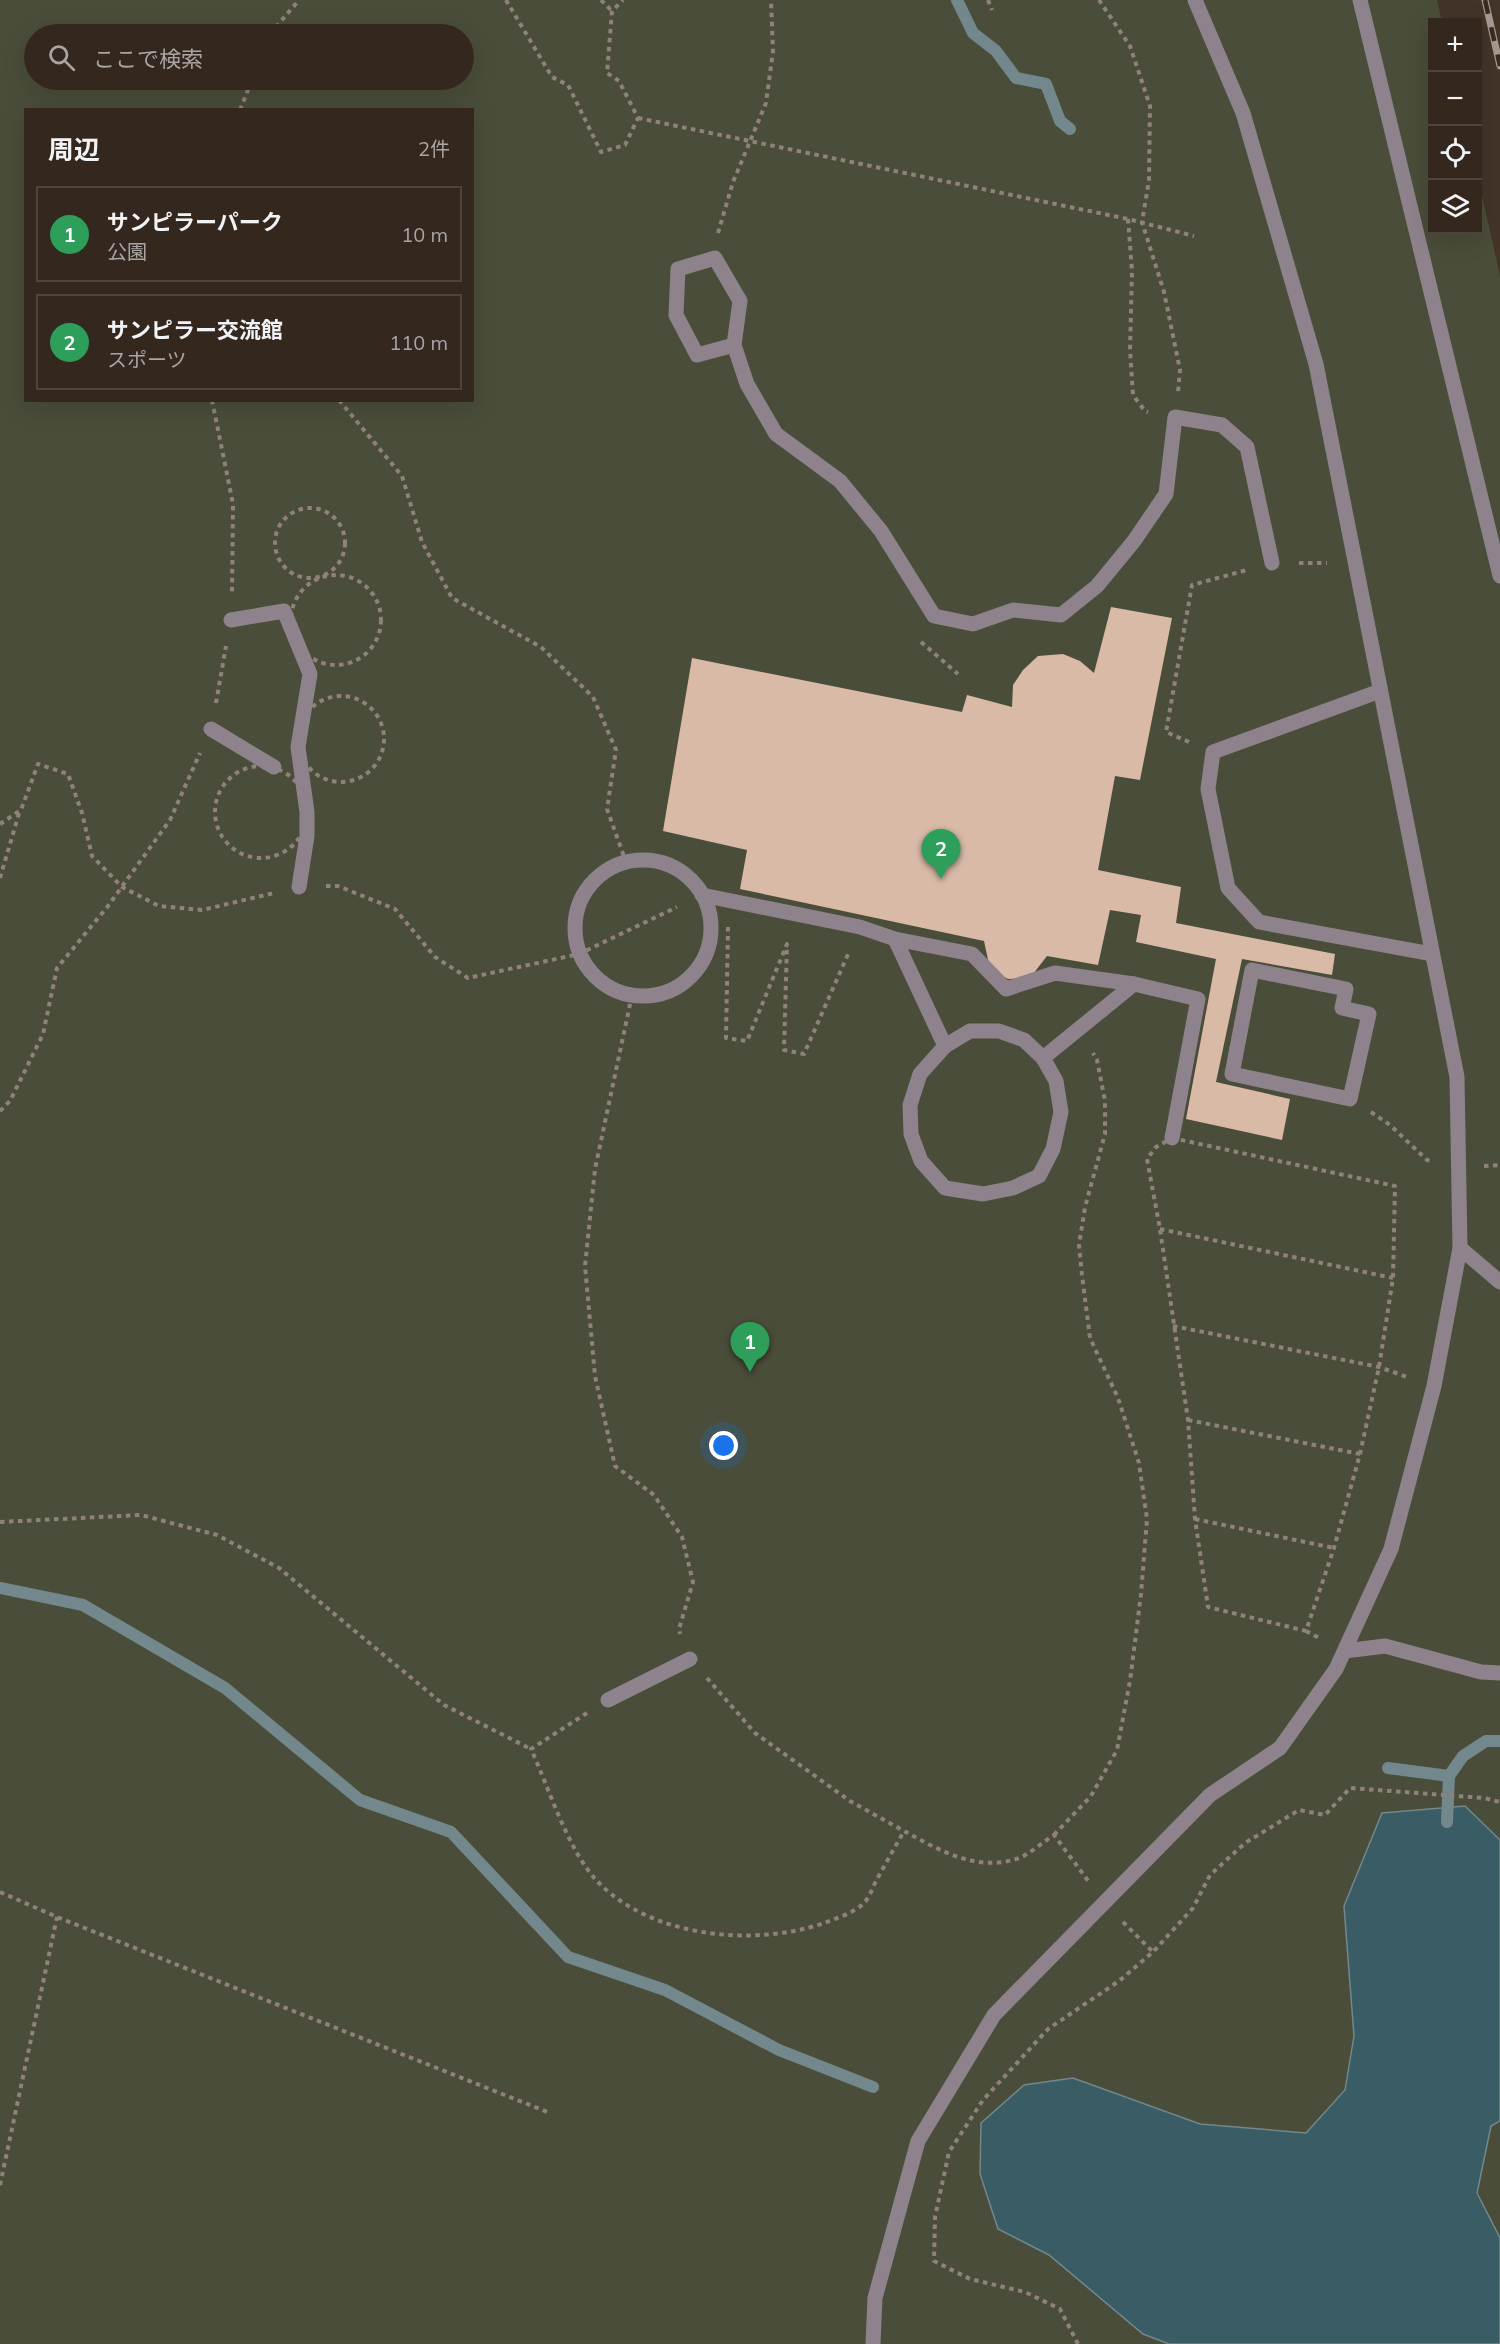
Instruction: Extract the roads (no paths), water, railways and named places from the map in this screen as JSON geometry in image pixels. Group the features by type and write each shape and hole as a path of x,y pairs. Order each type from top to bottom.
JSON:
{"street":[{"path":"873,2344 875,2298 918,2140 994,2015 1210,1796 1280,1748 1336,1669 1391,1550 1434,1386 1460,1248 1460,1168 1456,1077 1316,364 1243,113 1195,0"},
{"path":"1360,0 1500,576"},
{"path":"734,345 697,355 676,315 678,269 714,258 740,301 734,345 747,384 776,434 840,481 881,531 934,616 973,624 1013,610 1060,615 1097,586 1134,541 1166,494 1175,417 1222,425 1247,447 1272,563"},
{"path":"231,620 284,611 310,674 298,747 307,812 307,836 298,887"},
{"path":"1380,691 1213,752 1208,789 1228,888 1258,922 1432,954"},
{"path":"211,729 274,768"},
{"path":"702,895 710,915 711,936 705,958 692,975 675,988 654,995 632,995 610,988 592,973 579,954 574,931 577,907 588,887 605,871 626,862 650,860 670,865 689,878 702,895 860,927 894,939 972,954 1006,989 1055,973 1134,984 1198,999 1172,1138"},
{"path":"894,939 945,1046"},
{"path":"1252,970 1346,989 1342,1008 1369,1014 1350,1099 1232,1074 1252,970"},
{"path":"1043,1058 1134,984"},
{"path":"970,1031 999,1031 1024,1040 1043,1058 1056,1081 1062,1112 1053,1149 1039,1176 1013,1188 983,1194 945,1188 921,1161 911,1134 910,1105 920,1074 945,1046 970,1031"},
{"path":"1460,1248 1500,1282"},
{"path":"1345,1651 1385,1646 1481,1672 1500,1673"},
{"path":"608,1700 690,1659"}],"water":[{"path":"1465,1806 1500,1840 1500,2121 1491,2126 1477,2193 1500,2238 1500,2344 1169,2344 1143,2334 1049,2255 998,2229 980,2174 981,2123 1024,2085 1073,2078 1200,2124 1306,2133 1345,2090 1354,2036 1344,1906 1382,1813"}],"waterway":[{"path":"957,0 973,33 996,51 1016,78 1046,84 1060,121 1070,129"},
{"path":"0,1588 83,1605 225,1688 360,1800 451,1832 568,1957 665,1990 779,2050 873,2087"},
{"path":"1447,1822 1449,1776 1463,1756 1486,1741 1500,1741"},
{"path":"1388,1768 1449,1776"}],"railway":[{"path":"1485,0 1500,66"}],"place":[{"name":"サンピラー交流館","path":"941,879"},
{"name":"サンピラーパーク","path":"750,1372"}]}
